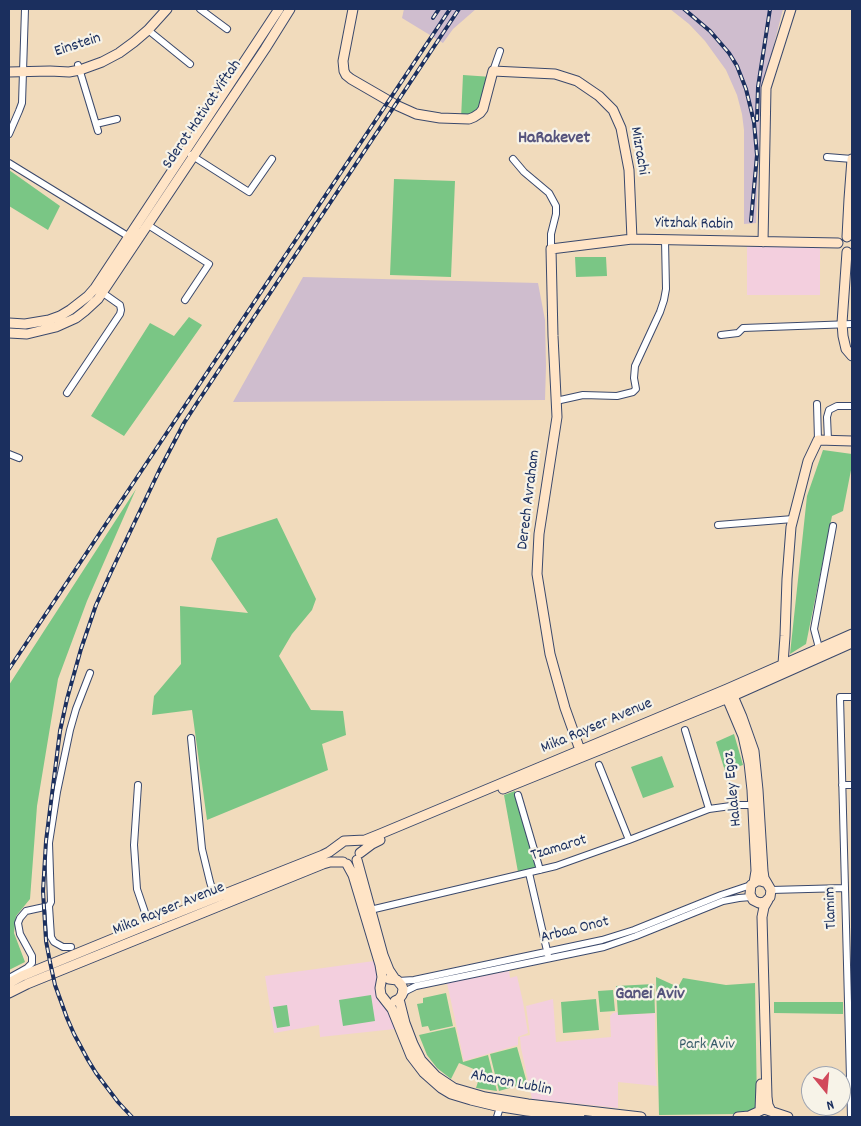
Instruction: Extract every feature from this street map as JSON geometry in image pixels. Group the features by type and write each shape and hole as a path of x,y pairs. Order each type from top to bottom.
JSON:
{"street":[{"path":"9,134 22,103 26,9"},
{"name":"Einstein","path":"9,72 69,72 110,53 124,44 144,27 160,9"},
{"name":"Einstein","path":"79,67 102,62 119,53 148,30 167,9"},
{"path":"200,9 227,29"},
{"name":"Sderot Hativat Yiftah","path":"9,322 38,323 60,316 88,296 95,288 279,9"},
{"name":"Sderot Hativat Yiftah","path":"9,333 27,334 61,325 76,318 103,294 290,9"},
{"path":"353,9 343,60 346,75 381,96 411,112 421,115 440,118 474,118 482,109 500,51"},
{"path":"763,242 766,88 791,9"},
{"path":"148,30 190,64"},
{"path":"79,67 97,127 117,119"},
{"name":"Mizrachi","path":"493,71 556,74 578,81 599,96 613,110 620,128 629,170 632,239"},
{"path":"182,155 193,156 249,192 272,159"},
{"path":"827,157 852,159 850,238 841,238 838,243 841,250 850,250 848,285 842,323 846,349 852,356"},
{"path":"512,159 532,180 549,193 556,206 551,249"},
{"path":"9,163 128,237 139,238"},
{"path":"148,225 209,264 185,300"},
{"name":"Yitzhak Rabin","path":"551,249 632,239 838,243"},
{"path":"556,401 583,395 616,396 634,392 636,389 634,378 635,366 664,300 666,289 665,240"},
{"name":"Derech Avraham","path":"551,249 557,417 539,534 537,574 550,654 565,708 580,750"},
{"path":"66,393 120,314 120,305 103,294"},
{"path":"721,334 738,333 743,328 852,324"},
{"path":"783,664 791,527 808,461 818,440 818,404"},
{"path":"828,440 827,416 829,410 837,406 852,406"},
{"path":"818,440 852,442"},
{"path":"9,454 19,458"},
{"path":"718,525 794,519"},
{"path":"819,648 814,629 833,526"},
{"name":"Mika Rayser Avenue","path":"351,841 365,840 580,750 729,694 783,664 852,634"},
{"name":"Mika Rayser Avenue","path":"358,857 372,844 383,838 852,643"},
{"path":"71,947 63,947 54,942 51,937 49,843 70,730 90,673"},
{"name":"Halaley Egoz","path":"729,694 746,745 756,805 762,871 769,887"},
{"name":"Tlamim","path":"851,1066 850,961 844,873 840,697 852,697"},
{"path":"684,730 709,809"},
{"path":"191,738 202,849 215,898"},
{"path":"599,765 629,840"},
{"path":"138,784 134,845 137,889 149,924"},
{"path":"842,785 852,785"},
{"path":"518,795 540,870"},
{"name":"Tzamarot","path":"367,911 556,866 709,809 738,805 756,805"},
{"name":"Halaley Egoz","path":"753,884 756,871 756,805"},
{"path":"358,857 359,847 357,844 351,841 344,841 338,846 338,857 345,863 353,875 367,911 389,970 396,980 401,983 403,989 400,997 392,1002 386,1000 381,995 382,977 367,911 358,857"},
{"name":"Mika Rayser Avenue","path":"9,983 149,924 323,855 338,846"},
{"path":"345,863 354,862 358,857"},
{"name":"Mika Rayser Avenue","path":"9,993 35,980 323,864 330,862 345,863"},
{"path":"528,873 548,955"},
{"path":"844,873 852,873"},
{"path":"757,1114 761,1033 757,918 749,891 753,884 761,881 769,887 845,888"},
{"name":"Arbaa Onot","path":"400,997 406,991 416,986 548,955 634,930 720,895 753,884"},
{"path":"769,887 770,897 764,907 762,918 767,1097 773,1114"},
{"path":"752,898 755,902 762,903 768,900"},
{"name":"Arbaa Onot","path":"396,980 414,980 604,946 636,936 723,901 752,898"},
{"path":"9,978 32,963 32,956 20,934 18,923 20,918 26,911 49,906"},
{"path":"381,985 388,979 396,980"},
{"name":"Aharon Lublin","path":"400,997 405,1023 421,1060 444,1082 454,1088 501,1103 580,1117"},
{"name":"Aharon Lublin","path":"386,1000 392,1009 416,1064 432,1081 451,1094 471,1100 528,1104 641,1117"},
{"path":"497,1117 501,1103"},
{"path":"738,1117 757,1114 767,1110 773,1114 788,1117"}],"shaded area":[{"path":"404,9 476,9 453,29 443,43 402,18"},
{"path":"670,9 783,9 761,101 756,223 744,224 744,130 737,95 726,70 705,41 689,24"},
{"path":"747,247 820,247 820,295 747,295"},
{"path":"303,277 538,283 545,320 545,400 233,402"},
{"path":"374,961 377,975 375,987 377,999 388,1010 395,1029 320,1037 319,1025 274,1033 265,976"},
{"path":"509,971 510,978 517,976 528,1033 518,1037 518,1045 464,1061 447,983"},
{"path":"553,999 556,1042 611,1037 610,1016 613,1013 618,1012 618,1015 655,1013 657,1086 618,1082 618,1108 532,1099 520,1037 530,1035 526,1006"}],"green space":[{"path":"463,75 492,77 483,109 461,119"},
{"path":"9,170 60,206 48,230 9,206"},
{"path":"394,179 455,181 451,277 390,275"},
{"path":"575,257 606,257 607,276 576,277"},
{"path":"189,317 202,325 124,436 91,416 150,323 174,336"},
{"path":"823,450 852,454 852,465 843,511 832,516 806,644 790,654 807,496"},
{"path":"136,489 87,601 58,679 37,806 30,899 16,916 14,933 25,962 9,970 9,685"},
{"path":"277,518 316,599 312,610 292,634 279,656 311,710 343,711 346,735 322,744 328,770 207,820 192,710 152,715 154,696 181,664 180,606 248,613 211,559 217,538"},
{"path":"734,734 743,765 725,771 716,742"},
{"path":"662,756 674,787 643,798 631,767"},
{"path":"515,791 538,868 518,872 504,795"},
{"name":"Park Aviv","path":"656,977 678,987 683,978 726,985 755,983 757,1105 753,1111 740,1114 659,1115"},
{"path":"654,984 655,1013 618,1015 616,986"},
{"path":"613,990 615,1011 600,1012 598,991"},
{"path":"446,993 453,1026 430,1031 428,1026 422,1027 417,1004 423,1003 423,998"},
{"path":"371,995 375,1021 343,1026 339,1000"},
{"path":"596,999 599,1030 563,1033 561,1002"},
{"path":"774,1002 843,1002 843,1014 774,1013"},
{"path":"287,1005 290,1026 277,1028 273,1007"},
{"path":"455,1027 463,1062 488,1055 497,1091 476,1088 481,1072 459,1063 451,1079 437,1068 427,1055 419,1035"},
{"path":"517,1047 527,1083 499,1091 490,1054"}],"railway":[{"path":"433,18 439,9"},
{"path":"9,669 450,9"},
{"path":"132,1117 96,1073 74,1034 55,985 46,941 43,891 46,841 60,731 81,649 96,605 111,572 184,423 459,9"},
{"path":"684,9 710,31 729,53 737,66 746,89 754,122 757,155 751,221"},
{"path":"757,120 758,87 770,9"}],"district":[{"name":"HaRakevet","path":"554,140"},
{"name":"Ganei Aviv","path":"650,996"}]}
